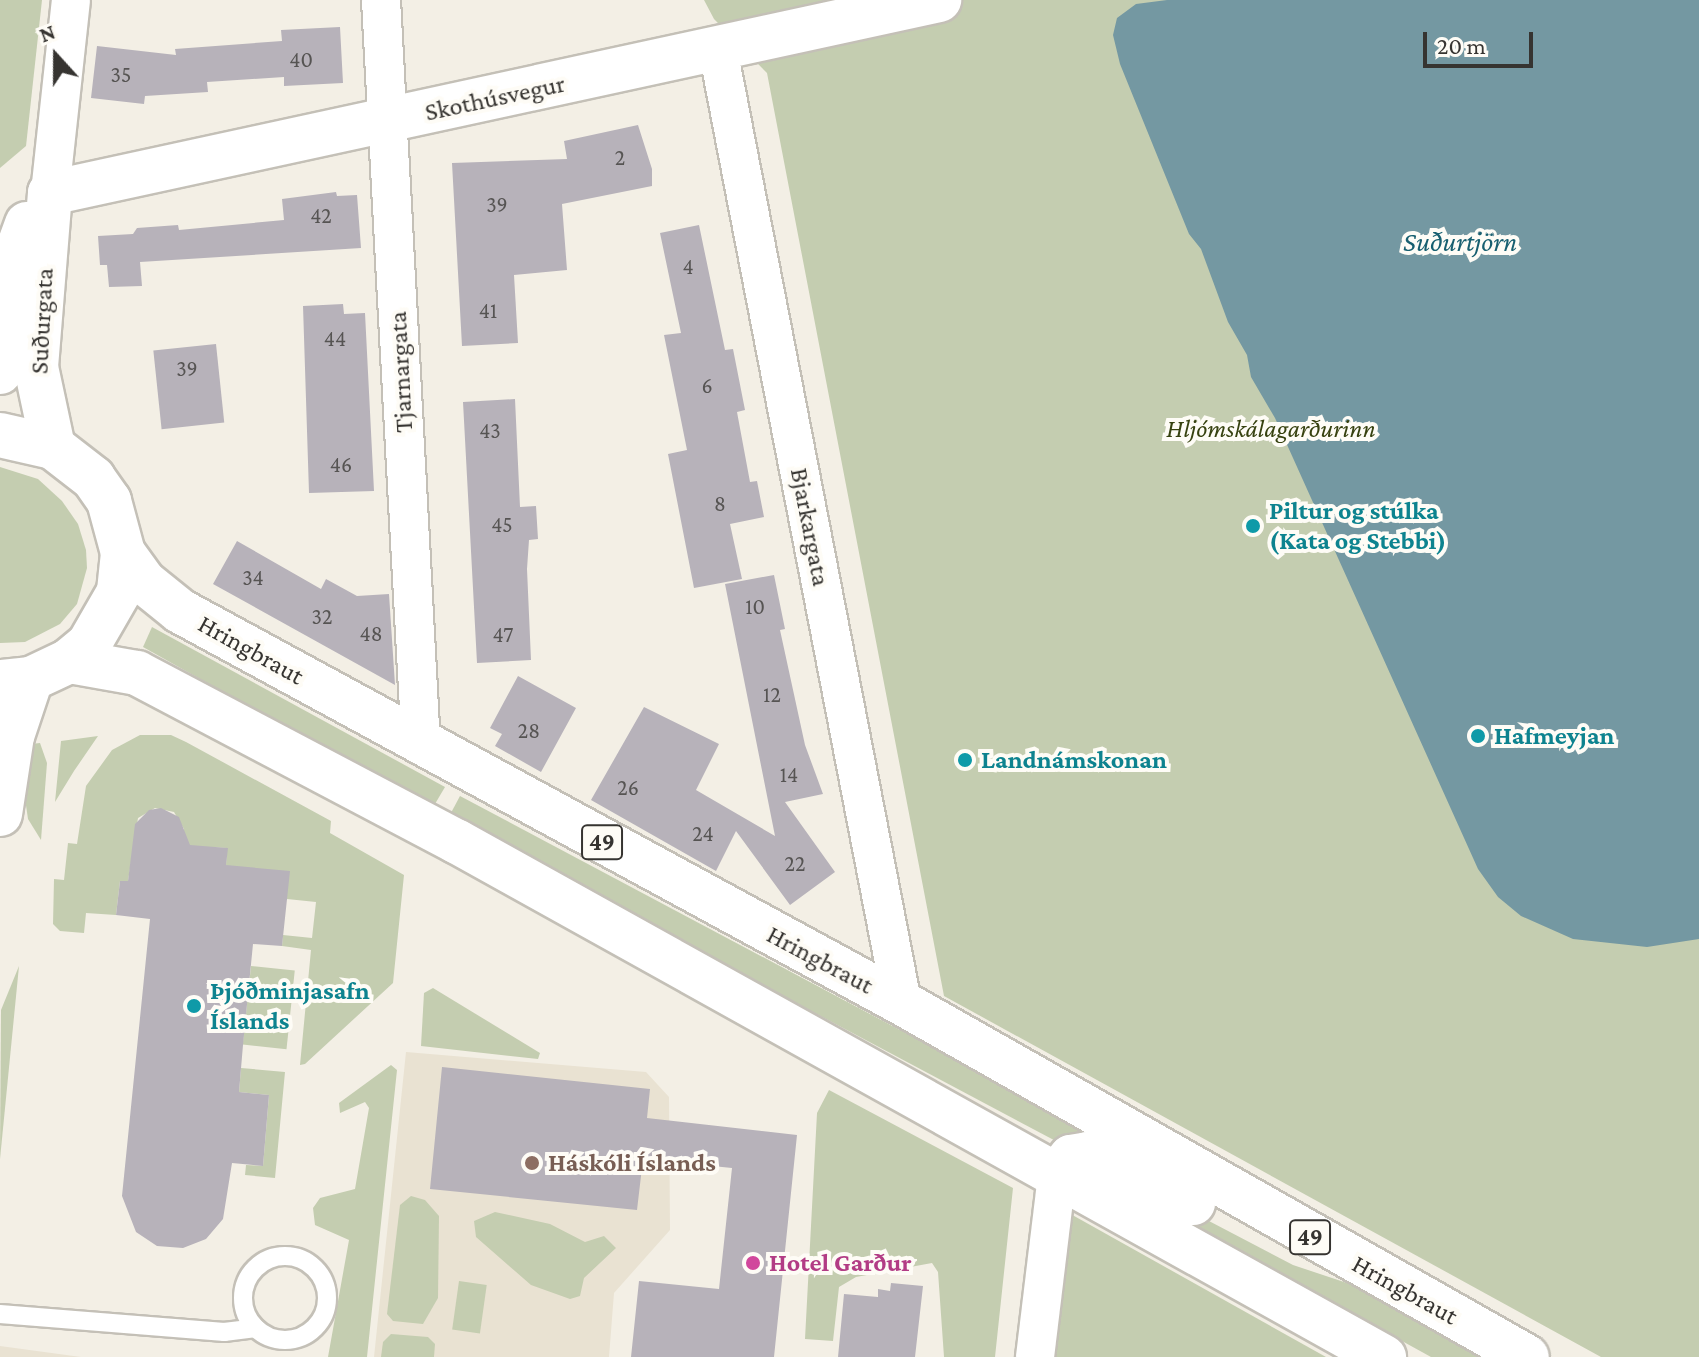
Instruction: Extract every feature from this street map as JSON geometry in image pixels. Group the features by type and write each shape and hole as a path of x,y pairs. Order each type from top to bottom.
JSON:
{"main road":[{"name":"Skothúsvegur","path":"50,193 939,0"},
{"name":"Suðurgata","path":"0,372 16,254 29,220 50,193"},
{"name":"Suðurgata","path":"50,193 36,367 53,447"},
{"name":"49","path":"0,435 53,447 93,478 109,501 123,553 119,592 105,623 33,674"},
{"name":"Hringbraut","path":"123,553 144,582 180,611 421,745 902,1003 1360,1266 1527,1357"},
{"path":"0,814 12,736 33,674 106,664 151,680 456,841 1384,1357"},
{"path":"1057,1174 1071,1157 1088,1154 1109,1160 1249,1233 1360,1266"}],"street":[{"name":"Suðurgata","path":"50,193 71,0"},
{"name":"Tjarnargata","path":"381,0 421,745"},
{"name":"Bjarkargata","path":"718,50 902,1003"},
{"path":"1035,1357 1057,1174"}],"lane":[{"path":"0,1314 224,1332 256,1328 267,1336 294,1339 317,1326 327,1301 321,1275 311,1264 285,1256 259,1265 249,1276 244,1303 256,1328"}],"shaded area":[{"name":"Háskóli Íslands","path":"406,1052 646,1072 669,1097 670,1230 614,1293 609,1357 374,1357"},
{"path":"0,1346 81,1357 0,1357"}],"green space":[{"path":"0,0 42,0 26,146 0,168"},
{"name":"Hljómskálagarðurinn","path":"704,0 1699,0 1699,1357 1601,1357 944,996 767,73 714,19"},
{"path":"0,467 38,479 62,501 78,524 86,550 87,568 77,604 60,624 25,642 0,643"},
{"path":"152,627 445,787 432,809 143,647"},
{"path":"140,735 171,735 186,742 331,821 330,833 404,875 393,983 305,1064 300,1065 311,950 282,946 283,935 312,938 316,902 287,899 226,865 227,848 184,846 184,829 174,812 155,808 138,818 128,881 120,881 116,915 86,913 84,933 60,931 53,924 54,879 64,880 68,843 77,844 86,786 112,750"},
{"path":"98,736 74,771 55,802 61,741"},
{"path":"40,743 47,763 41,840 28,819 24,792 31,744"},
{"path":"460,796 1088,1130 1076,1152 448,818"},
{"path":"19,966 0,1159 1,1010"},
{"path":"251,966 295,971 287,1049 243,1045"},
{"path":"433,988 540,1053 538,1059 421,1046 424,993"},
{"path":"391,1065 397,1070 367,1357 328,1357 349,1240 315,1225 313,1208 320,1198 355,1189 369,1108 365,1102 340,1113 339,1103"},
{"path":"241,1068 285,1072 275,1178 245,1175 246,1165 263,1166 269,1095 239,1092"},
{"path":"829,1090 1013,1188 995,1357 944,1357 938,1272 932,1263 856,1277 839,1287 833,1341 805,1339 817,1113"},
{"path":"1101,1175 1123,1176 1293,1265 1350,1284 1483,1357 1431,1357"},
{"path":"411,1196 425,1200 439,1216 438,1298 423,1324 393,1321 387,1314 400,1205"},
{"path":"495,1212 550,1224 585,1242 604,1236 616,1248 584,1278 580,1296 570,1299 531,1285 476,1237 474,1221"},
{"path":"1067,1212 1326,1357 1052,1357"},
{"path":"459,1281 487,1285 480,1333 452,1330"},
{"path":"391,1334 428,1337 435,1344 434,1357 381,1357 383,1342"}],"water":[{"name":"Suðurtjörn","path":"1167,0 1699,0 1699,939 1647,947 1573,939 1521,916 1498,897 1478,869 1275,418 1251,377 1247,355 1228,322 1201,249 1189,234 1120,64 1113,35 1117,18 1136,4"}],"building":[{"path":"340,27 343,83 284,86 284,77 207,82 208,92 145,96 144,104 91,98 97,46 176,55 175,49 282,41 281,30"},
{"path":"638,125 652,169 652,186 562,204 567,270 514,275 518,343 462,346 452,163 567,159 564,141"},
{"path":"336,192 337,196 357,195 361,248 140,262 142,286 109,287 107,265 100,265 98,236 133,234 137,228 178,225 179,230 284,220 282,199"},
{"path":"699,225 725,350 733,349 745,410 737,412 750,482 757,481 764,517 730,524 742,579 694,588 668,454 687,450 664,335 681,333 660,233"},
{"path":"343,304 344,314 365,313 374,491 309,493 303,306"},
{"path":"216,344 224,423 162,429 153,351"},
{"path":"515,399 520,507 536,506 538,539 529,540 527,569 531,660 477,663 463,402"},
{"path":"237,541 321,589 326,579 357,596 389,594 395,685 213,584"},
{"path":"774,575 785,629 780,630 805,745 823,794 785,802 835,872 790,905 736,831 716,871 591,800 644,707 719,744 696,790 775,836 725,584"},
{"path":"518,676 576,708 541,772 495,746 502,734 490,728"},
{"name":"Þjóðminjasafn Íslands","path":"161,808 179,817 190,845 228,848 226,865 290,871 282,946 253,944 243,1045 239,1092 269,1095 263,1166 232,1163 223,1219 206,1239 183,1248 157,1246 136,1232 122,1196 150,919 116,915 120,881 128,881 135,824 149,810"},
{"path":"442,1067 650,1089 647,1118 797,1135 774,1357 631,1357 639,1281 719,1289 732,1168 643,1159 637,1210 430,1189"},
{"path":"891,1283 923,1286 915,1357 838,1357 844,1294 878,1297 878,1289 890,1291"}],"place":[{"name":"Piltur og stúlka (Kata og Stebbi)","path":"1253,526"},
{"name":"Hafmeyjan","path":"1478,736"},
{"name":"Landnámskonan","path":"965,760"},
{"name":"Þjóðminjasafn Íslands","path":"194,1006"},
{"name":"Háskóli Íslands","path":"532,1163"},
{"name":"Hotel Garður","path":"753,1263"}]}
